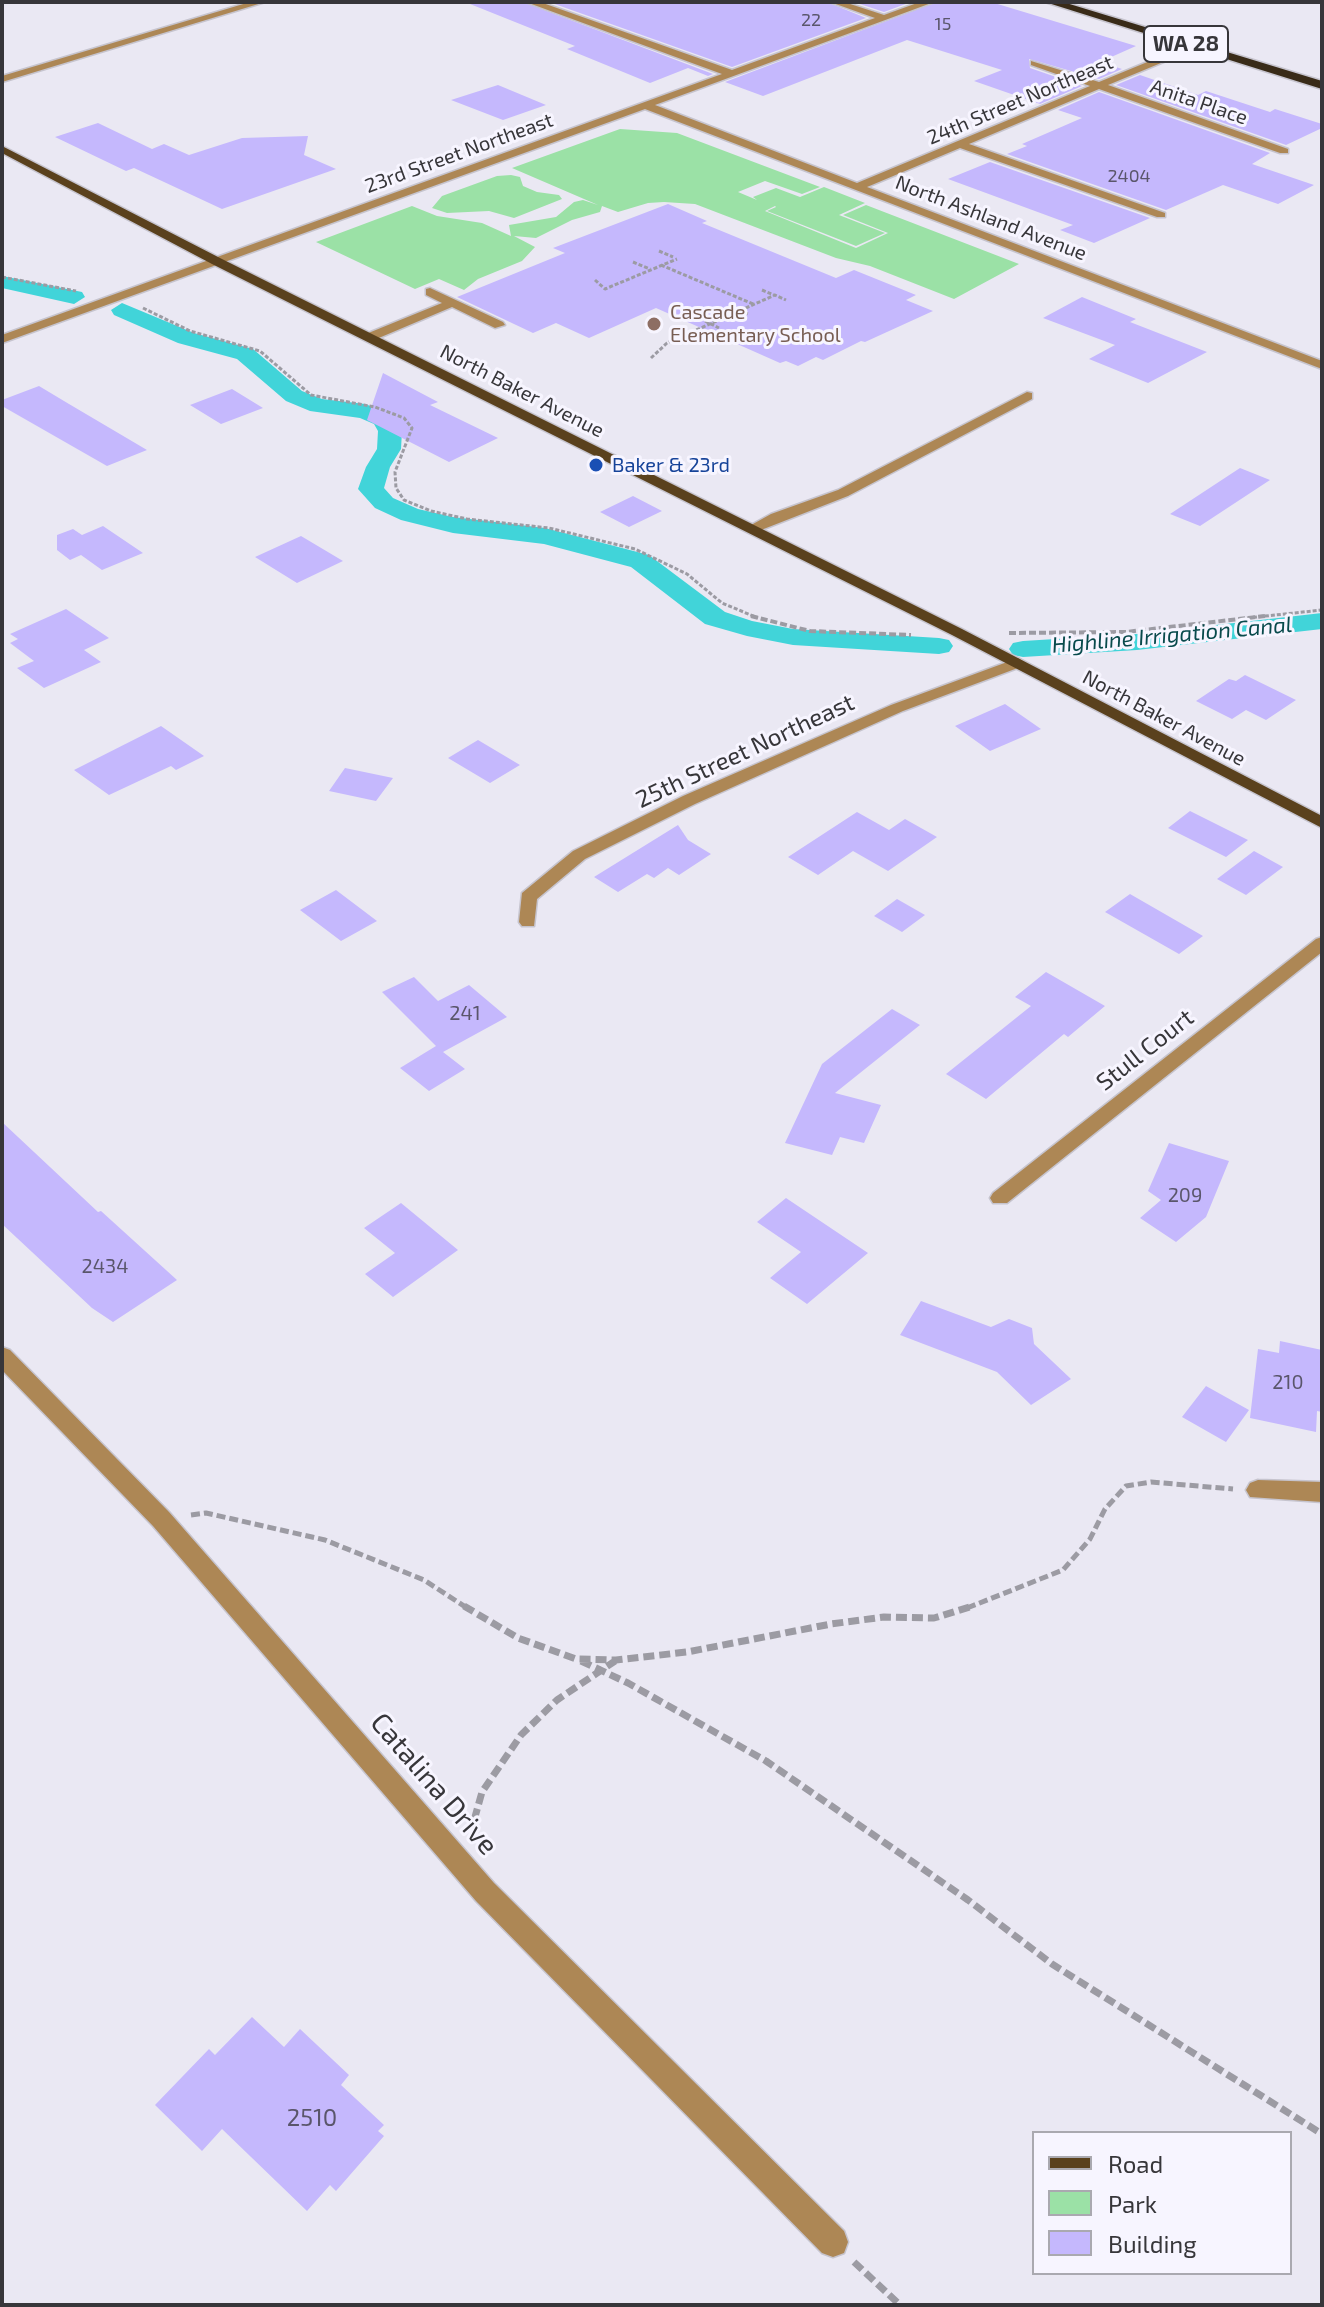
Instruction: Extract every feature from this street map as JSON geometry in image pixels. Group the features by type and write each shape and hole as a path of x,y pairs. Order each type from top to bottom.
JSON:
{"highway":[{"name":"WA 28","path":"1051,2 1322,85"}],"main road":[{"name":"North Baker Avenue","path":"2,149 216,261 1018,663 1322,823"}],"street":[{"path":"2,79 260,2"},
{"path":"531,2 733,74"},
{"path":"835,2 884,18"},
{"name":"23rd Street Northeast","path":"2,339 929,2"},
{"name":"24th Street Northeast","path":"859,186 1194,46"},
{"name":"Anita Place","path":"1035,63 1284,151"},
{"name":"North Ashland Avenue","path":"647,106 1322,365"},
{"path":"960,144 1161,215"},
{"path":"430,292 499,325"},
{"path":"370,337 452,303"},
{"path":"751,529 843,493 1027,396"},
{"name":"25th Street Northeast","path":"528,922 528,897 579,855 689,800 897,708 1018,663"},
{"name":"Stull Court","path":"1000,1198 1322,943"},
{"name":"Catalina Drive","path":"2,1356 161,1519 485,1892 833,2242"},
{"path":"1258,1490 1322,1492"}],"path":[{"path":"595,280 605,289 675,258 659,251"},
{"path":"633,262 651,270"},
{"path":"661,265 754,304"},
{"path":"2,277 112,299 162,315 190,331 260,351 311,395 375,407 404,418 412,428 395,472 396,488 404,500 431,511 467,519 549,528 635,549 687,574 732,609 776,624 810,631 897,636 957,632"},
{"path":"762,290 786,300"},
{"path":"651,358 667,343 775,295"},
{"path":"733,308 748,314"},
{"path":"705,321 719,328"},
{"path":"1005,633 1126,632 1322,610"},
{"path":"576,1659 616,1660 687,1652 884,1617 934,1618 993,1600 1063,1570 1090,1539 1105,1509 1126,1486 1151,1482 1201,1489 1258,1490"},
{"path":"161,1519 206,1513 325,1540 424,1580 518,1638 602,1669 766,1761 968,1900 1052,1964 1322,2134"},
{"path":"485,1892 473,1824 482,1792 521,1735 557,1700 616,1660"},
{"path":"833,2242 900,2305"}],"green space":[{"path":"620,129 677,133 820,187 802,194 765,181 738,192 757,200 753,197 776,188 800,197 824,187 865,203 839,215 885,233 856,246 767,211 775,206 765,211 856,248 888,233 843,215 866,205 1019,264 954,299 695,204 664,202 648,203 618,212 602,206 600,212 572,220 536,238 514,236 535,247 522,261 478,279 464,290 439,279 415,289 316,242 412,206 437,216 482,223 511,236 509,225 556,217 574,202 583,200 598,205 512,168"},
{"path":"497,176 520,177 523,186 537,192 559,195 562,199 514,218 489,211 447,213 432,208 442,196"}],"building":[{"path":"465,2 523,2 713,74 708,76 688,68 650,83 567,49 575,46"},
{"path":"549,2 827,2 866,18 732,67"},
{"path":"854,2 911,2 884,12"},
{"path":"937,2 991,2 1136,46 1100,62 1122,69 1099,79 1029,59 1030,68 1082,86 1040,104 974,81 1002,70 907,40 763,96 725,82"},
{"path":"1140,75 1198,95 1206,91 1270,112 1275,109 1322,124 1322,128 1286,145 1116,85"},
{"path":"498,85 546,105 503,120 451,100"},
{"path":"1099,92 1270,153 1252,164 1314,185 1278,204 1223,185 1166,210 1007,154 1027,146 1022,144 1082,118 1058,110"},
{"path":"98,123 152,149 164,144 189,155 242,138 308,136 304,155 336,169 222,209 134,168 126,171 55,137"},
{"path":"990,162 1150,218 1094,243 1060,230 1073,225 948,179"},
{"path":"668,204 707,221 702,223 836,278 854,270 916,295 906,300 933,311 823,360 816,357 798,366 786,361 780,363 656,308 589,338 556,323 533,333 457,297 565,253 553,248"},
{"path":"1082,297 1136,319 1130,322 1207,352 1148,383 1089,359 1115,345 1043,318"},
{"path":"383,373 438,402 430,405 498,438 449,462 367,420"},
{"path":"39,386 147,450 107,466 2,406 2,400"},
{"path":"232,389 263,408 221,424 190,405"},
{"path":"1240,468 1270,480 1200,526 1170,514"},
{"path":"633,496 662,511 629,527 600,512"},
{"path":"103,526 143,553 102,570 81,555 70,560 57,550 57,535 73,529 82,535"},
{"path":"301,536 343,561 297,583 255,557"},
{"path":"66,609 109,638 84,650 101,662 44,688 17,668 34,661 10,643 18,639 10,634"},
{"path":"1245,675 1296,700 1266,720 1246,710 1232,719 1196,701 1229,679 1236,681"},
{"path":"1005,704 1041,729 990,751 955,726"},
{"path":"161,726 204,756 176,770 171,766 109,795 74,770"},
{"path":"478,740 520,765 490,783 448,758"},
{"path":"345,768 393,778 376,801 329,791"},
{"path":"1190,811 1248,840 1226,857 1168,828"},
{"path":"857,812 889,830 905,819 937,837 888,871 853,851 818,875 788,857"},
{"path":"678,825 688,840 711,854 679,875 668,868 654,878 647,874 618,892 594,877"},
{"path":"1254,851 1283,867 1246,895 1217,879"},
{"path":"336,890 377,921 341,941 300,910"},
{"path":"1130,894 1203,936 1179,954 1105,912"},
{"path":"897,899 925,915 902,932 874,916"},
{"path":"1046,972 1105,1006 1068,1037 1064,1034 986,1099 946,1074 1031,1006 1015,997"},
{"path":"414,977 438,1001 469,985 507,1017 443,1052 465,1069 429,1091 400,1068 436,1046 382,992"},
{"path":"892,1009 920,1025 835,1093 881,1105 864,1143 840,1137 832,1155 785,1143 822,1064"},
{"path":"2,1122 98,1212 101,1211 177,1280 113,1322 92,1308 2,1224"},
{"path":"1169,1143 1229,1161 1206,1217 1176,1242 1140,1218 1161,1200 1148,1191"},
{"path":"786,1198 868,1253 807,1304 770,1278 801,1252 757,1222"},
{"path":"401,1203 458,1250 393,1297 365,1274 395,1253 364,1228"},
{"path":"921,1301 991,1327 1009,1319 1032,1328 1034,1344 1071,1379 1031,1405 997,1372 900,1335"},
{"path":"1280,1341 1322,1350 1322,1412 1317,1411 1316,1432 1250,1418 1258,1349 1279,1353"},
{"path":"1206,1386 1249,1410 1226,1442 1182,1417"},
{"path":"252,2017 284,2047 300,2029 349,2075 341,2085 384,2125 378,2131 384,2136 336,2191 330,2185 307,2211 222,2129 202,2151 155,2105 209,2049 215,2055"}],"waterway":[{"name":"Highline Irrigation Canal","path":"2,282 74,297"},
{"name":"Highline Irrigation Canal","path":"122,310 186,338 245,354 294,396 318,406 365,411 384,419 390,431 389,449 378,467 371,489 384,503 410,515 453,525 545,536 640,561 715,618 747,628 793,637 939,646"},
{"name":"Highline Irrigation Canal","path":"1023,649 1137,642 1322,621"}],"place":[{"name":"Cascade Elementary School","path":"654,324"},
{"name":"Baker & 23rd","path":"596,465"}]}
